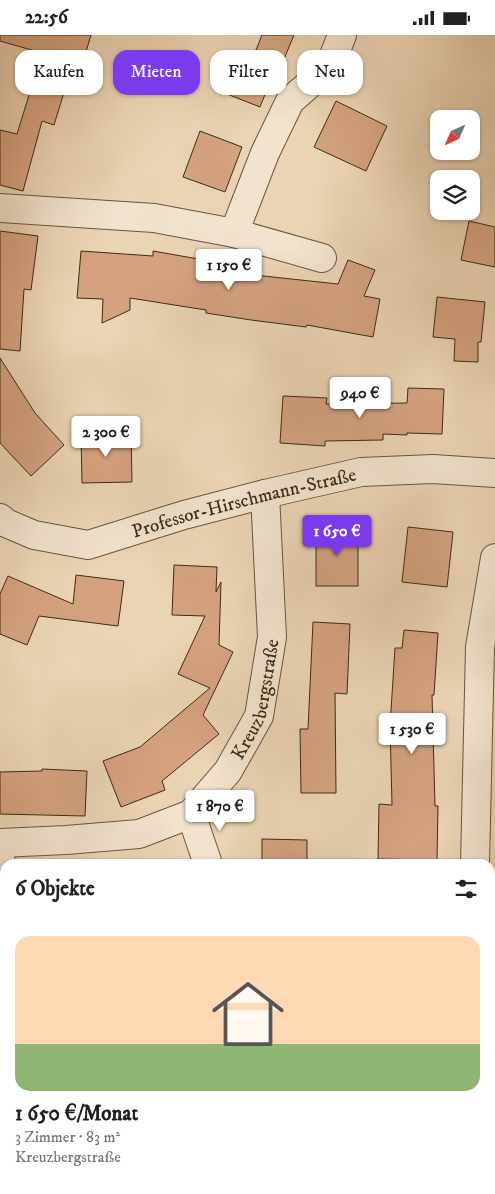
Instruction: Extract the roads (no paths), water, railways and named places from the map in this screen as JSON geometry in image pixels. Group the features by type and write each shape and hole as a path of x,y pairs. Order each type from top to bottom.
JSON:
{"street":[{"path":"234,233 265,153 290,101 330,66 342,35"},
{"path":"0,208 154,218 234,233 322,258"},
{"name":"Professor-Hirschmann-Straße","path":"0,518 6,523 34,535 88,545 184,515 265,493 361,472 433,469 495,473"},
{"name":"Kreuzbergstraße","path":"0,843 66,840 139,833 191,814 228,771 259,716 272,637 265,493"},
{"path":"475,859 480,647 495,557"},
{"path":"191,814 206,859"}]}
